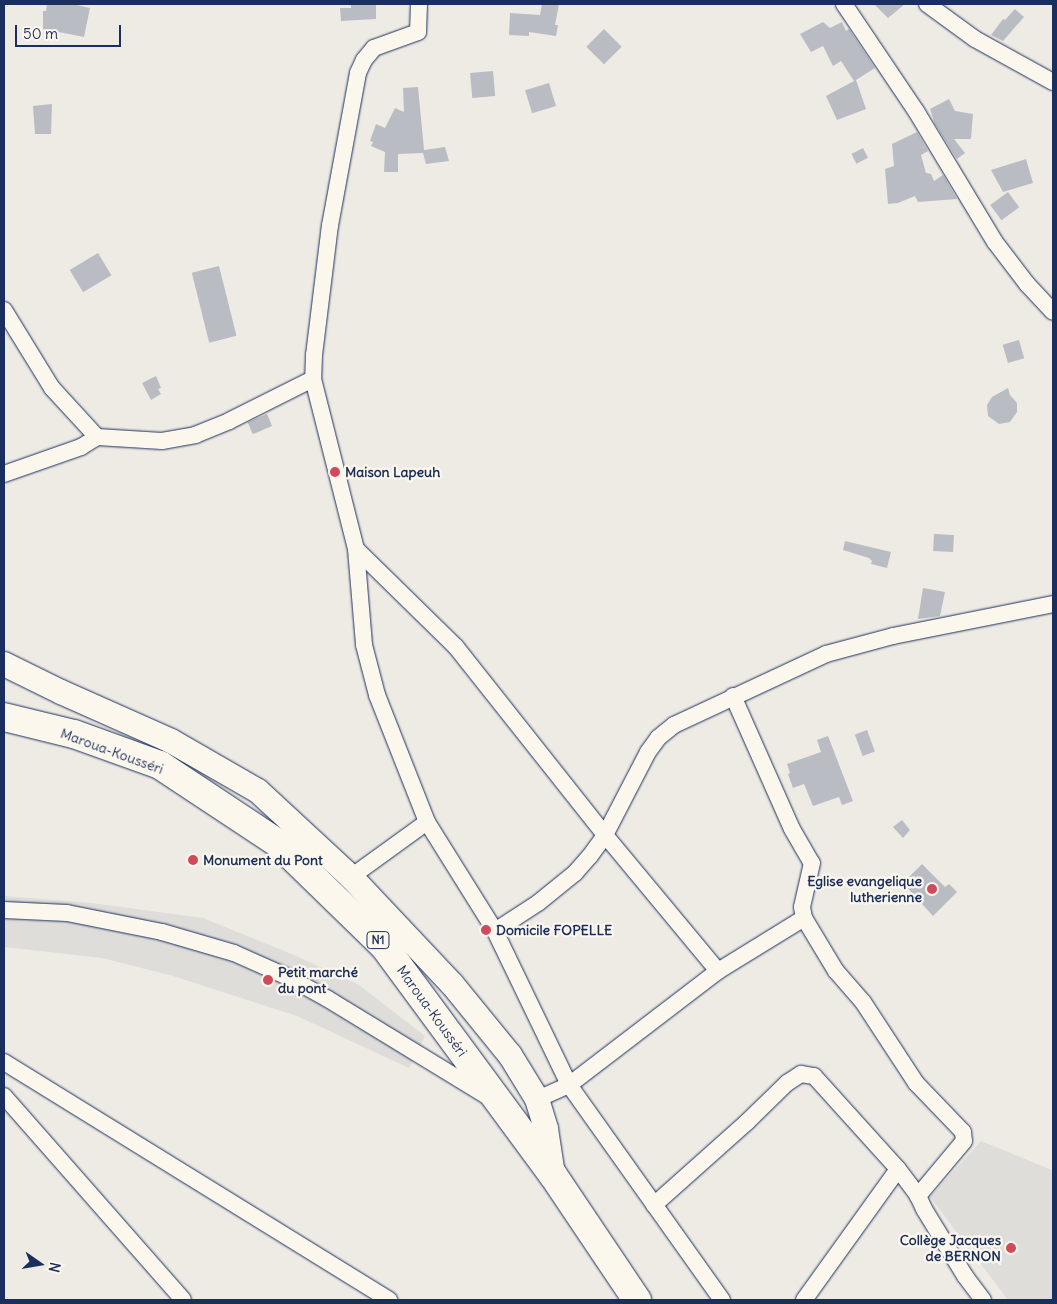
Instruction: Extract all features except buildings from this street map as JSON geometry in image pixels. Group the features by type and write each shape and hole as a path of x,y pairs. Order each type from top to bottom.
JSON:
{"highway":[{"name":"Maroua-Kousséri","path":"4,717 74,734 160,766 278,843 384,946 553,1175 637,1300"}],"street":[{"path":"419,4 418,32 374,48 364,60 358,73 330,225 314,355 313,379 356,550 364,645 377,695 428,822 495,931 569,1085 722,1300"},
{"path":"844,4 916,111 995,242 1027,284 1053,312"},
{"path":"927,4 976,39 1053,82"},
{"path":"4,310 52,388 97,437"},
{"path":"4,474 81,447 97,437 162,441 195,435 229,421 313,379"},
{"path":"356,550 456,647 605,835 718,971"},
{"path":"495,931 538,903 566,881 590,856 605,835 648,752 658,738 674,726 733,696 826,654 893,636 1053,604"},
{"path":"4,664 61,692 171,741 258,791 351,877 452,984 510,1054 537,1099 546,1129 553,1175"},
{"path":"733,696 792,829 812,863 802,906 804,918 836,971 863,1002 916,1083 963,1132 964,1141 918,1196"},
{"path":"351,877 428,822"},
{"path":"4,910 77,915 162,932 234,953 288,977 328,999 500,1104"},
{"path":"537,1099 569,1085 718,971 804,918"},
{"path":"4,1062 390,1300"},
{"path":"654,1205 747,1122 787,1083 801,1074 814,1076 898,1170 918,1196 924,1210 965,1276 983,1300"},
{"path":"4,1096 183,1300"},
{"path":"804,1300 898,1170"}],"shaded area":[{"name":"Petit marché du pont","path":"4,896 92,903 203,918 294,955 359,985 425,1036 409,1068 297,1016 173,976 102,958 4,947"},
{"name":"Collège Jacques de BERNON","path":"981,1141 1052,1170 1053,1168 1053,1300 1008,1300 930,1197"}],"place":[{"name":"Maison Lapeuh","path":"335,472"},
{"name":"Monument du Pont","path":"193,860"},
{"name":"Eglise evangelique lutherienne","path":"932,889"},
{"name":"Domicile FOPELLE","path":"486,930"},
{"name":"Petit marché du pont","path":"268,980"},
{"name":"Collège Jacques de BERNON","path":"1011,1248"}]}
